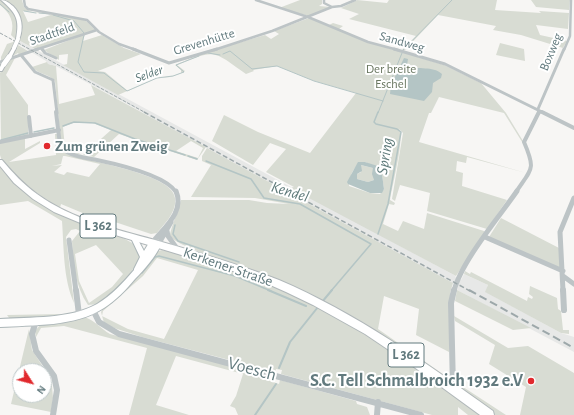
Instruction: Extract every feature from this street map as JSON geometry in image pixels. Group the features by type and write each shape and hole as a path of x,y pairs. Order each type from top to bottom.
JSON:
{"main road":[{"path":"0,70 2,63 9,57 14,48 21,28 19,16 4,0"},
{"name":"Kerkener Straße","path":"0,162 22,185 54,207 109,230 178,250 258,276 320,304 389,344 453,388"},
{"name":"L 362","path":"453,388 489,415"}],"street":[{"name":"Grevenhütte","path":"24,0 25,7 30,10 78,17 87,20 98,31 128,48 169,63 188,59 272,31 332,7 344,6 355,0"},
{"name":"Sandweg","path":"256,0 308,17 368,42 445,64 539,111"},
{"path":"324,0 324,3 332,7"},
{"name":"Boxweg","path":"539,111 549,82 570,36 571,0"},
{"name":"Stadtfeld","path":"2,63 91,32 98,31"},
{"path":"42,49 45,53 56,58"},
{"name":"Stadtfeld","path":"21,56 35,72 53,80 58,130"},
{"path":"453,388 451,315 453,294 464,266 532,169 532,160 524,142 539,111 574,128"},
{"path":"29,117 31,136"},
{"path":"0,142 58,130 60,145 66,152 118,165 160,180 173,188 177,194 178,204 167,230 143,256 133,276"},
{"path":"564,310 560,232 574,198"},
{"path":"0,322 59,319 79,315 93,310 120,291 133,276 171,221"},
{"path":"167,230 168,236 178,250"},
{"path":"485,237 563,274 574,284"},
{"path":"134,238 143,256"},
{"path":"69,240 79,315"},
{"name":"Voesch","path":"93,310 94,316 100,324 119,334 378,402 421,415"},
{"path":"36,320 32,334 36,351 54,376 57,390 53,415"},
{"path":"377,415 378,402"}],"shaded area":[{"path":"20,41 456,276 455,277 461,280 464,274 488,285 486,292 561,333 574,337 574,352 457,290 458,286 120,100 56,66 48,64 46,61 18,44"},
{"path":"404,58 408,59 407,65 416,68 438,71 442,74 441,78 433,83 432,92 424,101 390,94 391,85"},
{"path":"358,162 365,162 381,167 384,189 382,193 370,193 348,184 347,182","holes":["361,165 373,168 372,174 374,180 368,182 357,179 357,174 362,171"]}],"green space":[{"path":"0,0 12,9 17,22 16,36 14,43 6,58 1,61 1,57 7,44 13,42 15,39 11,35 11,18 0,5"},
{"path":"6,0 22,0 24,7 34,12 23,11 28,22 52,15 71,16 86,21 95,30 37,50 20,41 18,45 28,51 19,55 18,53 9,58 18,42 22,28 19,14"},
{"path":"300,0 322,0 322,4 319,6 331,7 309,16 279,8"},
{"path":"357,0 387,3 389,0 497,0 495,10 569,13 568,29 536,25 540,35 567,41 563,48 521,35 493,30 496,26 438,15 403,52 401,51 416,36 349,19 359,14 341,8"},
{"path":"531,0 570,0 569,10 536,7"},
{"name":"Der breite Eschel","path":"309,18 329,25 333,23 343,26 339,29 365,41 444,65 481,83 506,113 524,145 504,113 439,97 431,113 429,113 419,142 526,173 467,157 466,163 457,161 456,171 463,173 462,186 507,200 487,229 427,211 430,193 400,185 395,201 392,199 403,133 399,129 399,151 390,200 395,203 394,205 389,204 383,224 398,231 403,221 424,229 427,213 484,231 485,232 456,276 290,188 294,187 266,172 286,149 270,143 253,165 212,141 224,115 258,132 310,153 356,93 314,81 277,66 253,70 254,71 246,74 220,56 213,54 199,56 177,65 185,71 184,72 171,77 157,78 173,76 181,73 181,70 175,65 204,53 265,35 271,39 279,34 274,31","holes":["365,162 381,169 384,189 380,194 370,193 349,186 353,171 361,164"]},
{"path":"85,34 83,41 102,35 124,48 141,54 98,71 105,72 128,91 118,95 63,65 67,64 68,54 59,55 59,60 44,50"},
{"path":"500,43 524,49 525,61 496,55"},
{"path":"15,58 6,75 28,105 28,135 1,141 0,73 7,61 0,67 0,62"},
{"path":"47,62 48,64 56,66 59,104 95,95 91,85 206,147 197,160 119,134 94,157 83,155 111,130 93,123 75,122 63,127 65,148 82,155 68,152 61,145 55,81 32,67","holes":["191,141 203,148 198,158 176,151"]},
{"path":"55,134 57,134 59,149 65,153 145,175 160,182 171,189 175,198 172,213 157,233 151,234 115,222 97,219 61,204 60,208 26,185 9,170 0,155 0,143 25,138 25,149 40,141 40,143 9,162 56,155","holes":["63,156 100,164 89,177 67,172 64,175 54,172 62,165 52,166 61,164"]},
{"path":"207,148 453,283 450,293 449,352 416,335 419,309 384,296 378,329 450,379 446,380 348,323 405,360 481,415 468,415 458,407 458,415 432,415 281,374 282,370 276,369 275,372 142,337 114,328 104,323 102,316 101,312 103,308 155,252 162,250 259,273 183,245 174,240 170,235 181,200 249,200 289,204 255,198 191,197 211,165 202,161 202,156","holes":["157,258 198,270 164,339 128,329 102,316 103,311 143,276"]},
{"path":"0,165 8,175 75,221 123,238 136,245 140,256 138,262 121,287 98,304 88,305 77,282 73,258 72,241 80,231 76,229 71,230 66,237 74,303 70,293 66,273 62,221 28,201 0,205","holes":["96,245 123,274 112,287 89,303 79,281 75,254"]},
{"path":"361,165 373,168 374,180 368,182 357,179 357,174 361,172"},
{"path":"501,218 559,248 561,269 489,237"},
{"path":"465,271 470,274 471,272 527,301 528,297 532,299 533,297 529,294 530,286 557,298 558,309 561,311 563,330 569,330 569,334 561,333 485,292 488,285 464,274"},
{"path":"457,290 531,328 513,330 455,301"},
{"path":"64,314 54,318 10,319 7,315"},
{"path":"454,316 508,348 528,346 574,373 574,415 520,415 526,387 489,364 495,345 455,321"},
{"path":"83,317 94,322 110,334 274,378 273,382 279,384 280,380 356,401 357,404 367,407 370,415 238,415 235,408 230,406 236,396 243,374 176,356 156,405 189,415 129,415 147,348 64,326 41,328 36,337 35,331 40,325 63,323"},
{"path":"29,329 32,350 40,363 21,363"},
{"path":"457,383 506,415 495,415 459,388"},
{"path":"52,386 53,398 51,412 11,404 12,400 12,403 52,403"}],"waterway":[{"name":"Spring","path":"402,51 452,0"},
{"name":"Selder","path":"0,4 9,12"},
{"name":"Selder","path":"24,11 36,13"},
{"name":"Selder","path":"39,13 50,14"},
{"name":"Selder","path":"53,15 74,21 84,33"},
{"name":"Selder","path":"84,35 78,62 84,72 104,73 127,91 157,78 173,76 184,72 176,65 199,56"},
{"name":"Selder","path":"223,54 230,51 252,69 277,66 314,81 383,101"},
{"name":"Selder","path":"208,53 220,55"},
{"name":"Spring","path":"383,101 402,53"},
{"name":"Spring","path":"378,113 383,101"},
{"name":"Spring","path":"378,112 374,122 376,124 397,129 401,132 388,204 378,234"},
{"name":"Kendel","path":"63,126 74,122 95,123 135,139 185,155"},
{"name":"Kendel","path":"34,132 54,128"},
{"name":"Kendel","path":"1,140 28,133"},
{"name":"Kendel","path":"188,156 197,159"},
{"name":"Kendel","path":"206,161 251,179 264,198 300,204 371,244 331,291"},
{"path":"175,225 173,234 178,241 239,262"},
{"path":"142,273 155,257 159,256 235,276 271,291"},
{"path":"268,290 306,306"},
{"name":"Spring","path":"322,302 332,290"},
{"name":"Spring","path":"279,368 290,342 318,307"},
{"name":"Spring","path":"255,415 276,384"}],"railway":[{"path":"0,33 146,113"},
{"path":"144,112 470,291"},
{"path":"469,290 574,348"}],"place":[{"name":"Zum grünen Zweig","path":"47,146"},
{"name":"S.C. Tell Schmalbroich 1932 e.V","path":"531,381"}]}
